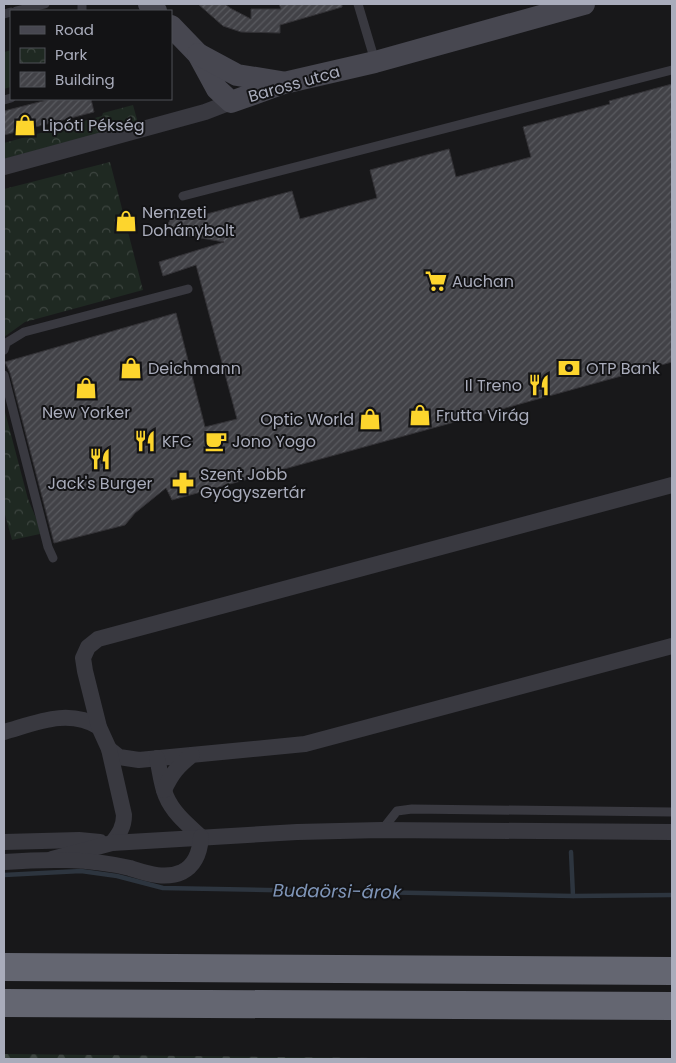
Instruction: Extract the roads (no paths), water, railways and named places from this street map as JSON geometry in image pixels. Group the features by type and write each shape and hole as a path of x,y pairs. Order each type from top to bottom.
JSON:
{"highway":[{"path":"4,968 672,970"},
{"path":"4,1003 672,1006"}],"street":[{"name":"Baross utca","path":"4,167 205,112 284,83 375,62 584,4"},
{"path":"172,27 198,54 217,89 231,102"},
{"path":"198,54 237,74 284,83"},
{"path":"52,859 112,843 124,822 109,749 99,727 83,658 88,647 98,640 672,485"},
{"path":"109,749 119,757 127,759 158,758 288,746 327,740 672,646"},
{"path":"69,717 82,702 89,686"},
{"path":"4,732 47,720 69,717 83,719 99,727"},
{"path":"164,790 177,767 192,755"},
{"path":"158,758 164,790 171,806 201,837"},
{"path":"4,842 79,840 112,843 201,837 381,830 672,832"},
{"path":"4,862 52,859 85,861 123,867 150,874 171,875 182,872 192,865 200,852 201,837"}],"lane":[{"path":"20,10 45,4"},
{"path":"358,4 375,62"},
{"path":"183,196 672,70"},
{"path":"4,350 6,343 24,332 188,289"},
{"path":"4,375 48,547 53,558"},
{"path":"381,830 397,811 412,809 672,812"}],"waterway":[{"path":"571,852 573,896"},
{"name":"Budaörsi-árok","path":"4,875 81,871 117,876 163,888 573,896 672,895"}],"place":[{"name":"Lipóti Pékség","path":"25,125"},
{"name":"Nemzeti Dohánybolt","path":"126,221"},
{"name":"Auchan","path":"436,281"},
{"name":"Deichmann","path":"131,368"},
{"name":"OTP Bank","path":"569,368"},
{"name":"Il Treno","path":"539,385"},
{"name":"New Yorker","path":"86,388"},
{"name":"Frutta Virág","path":"420,415"},
{"name":"Optic World","path":"370,419"},
{"name":"KFC","path":"145,441"},
{"name":"Jono Yogo","path":"216,441"},
{"name":"Jack's Burger","path":"100,459"},
{"name":"Szent Jobb Gyógyszertár","path":"183,483"}]}
